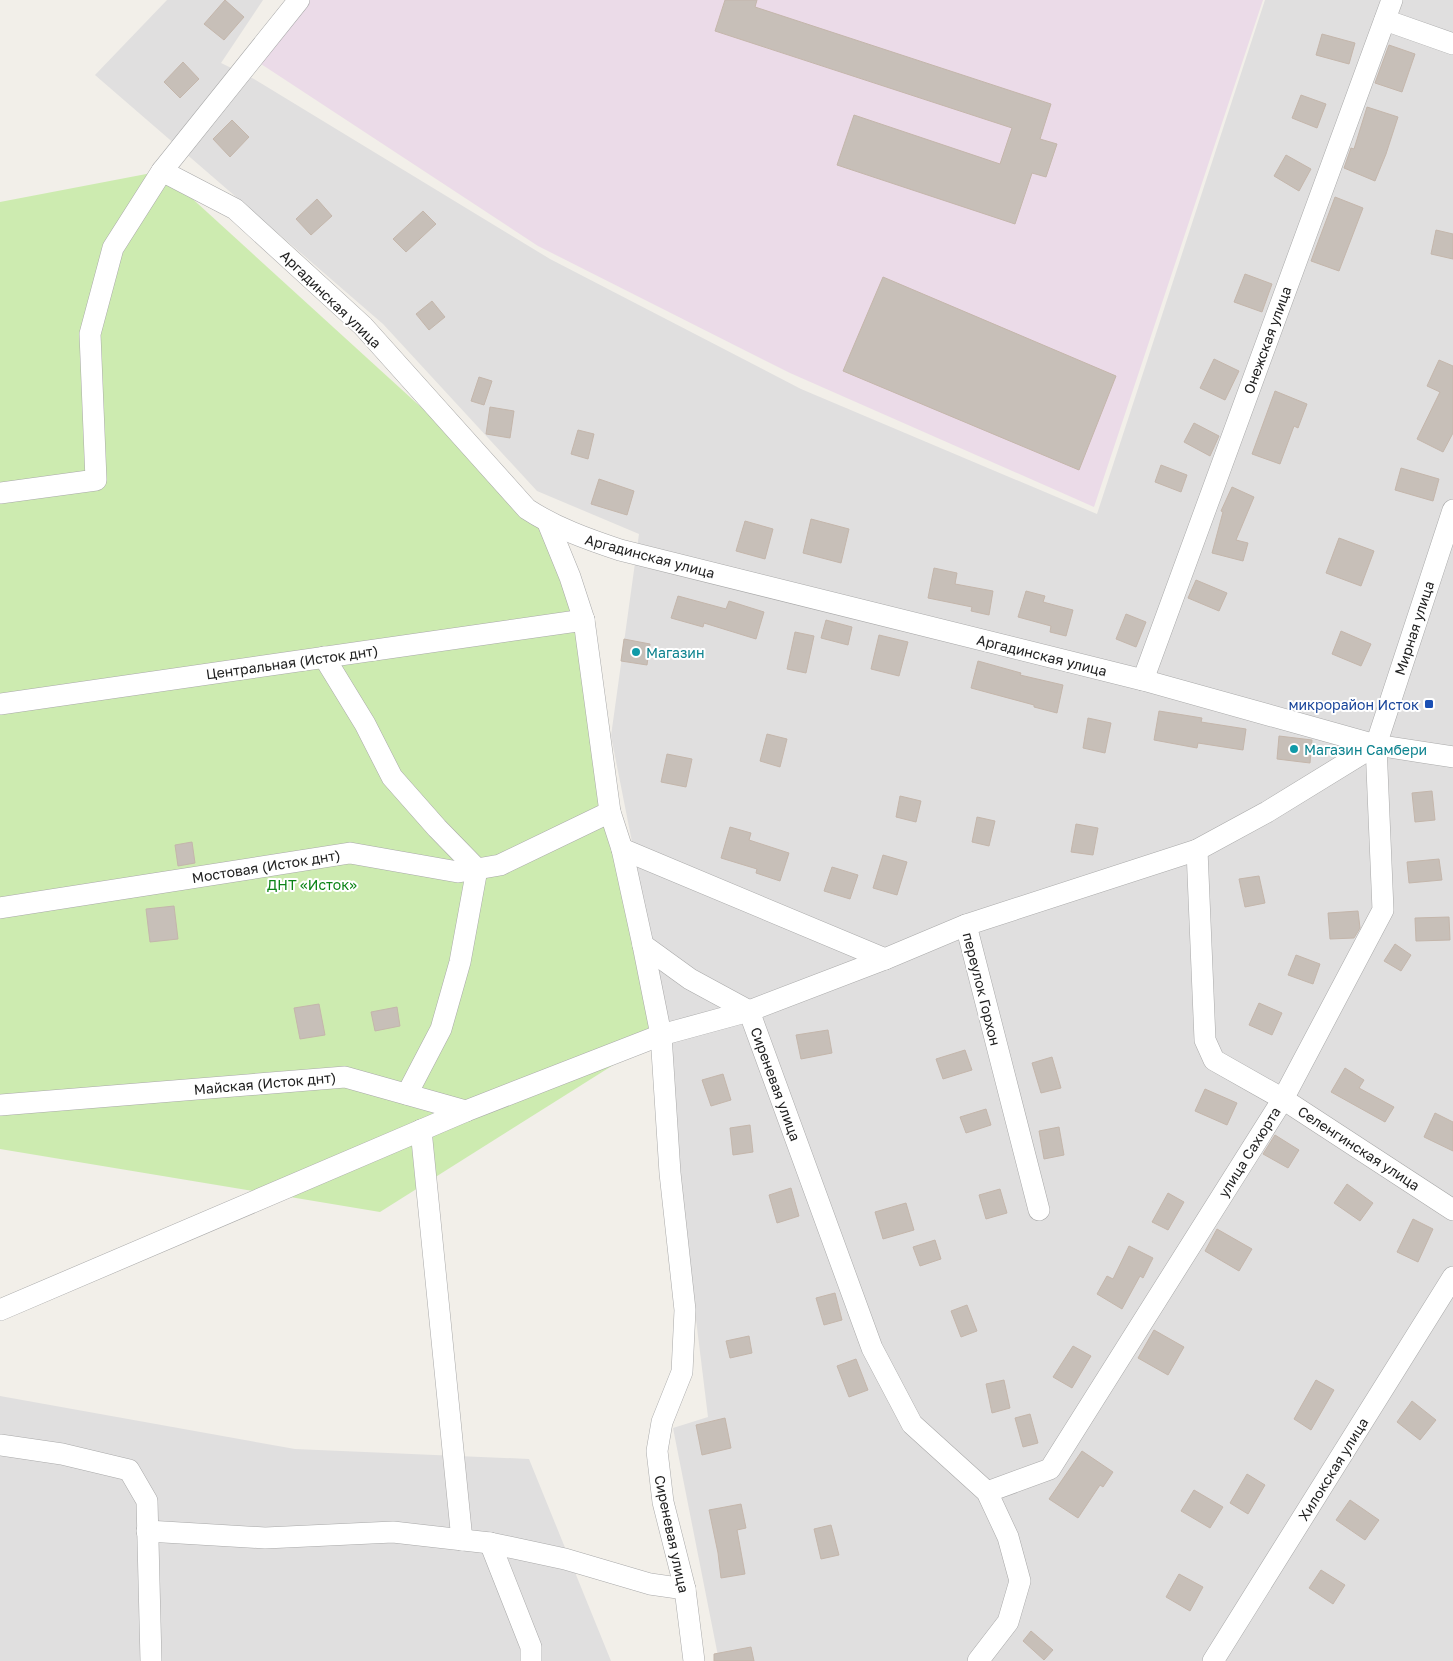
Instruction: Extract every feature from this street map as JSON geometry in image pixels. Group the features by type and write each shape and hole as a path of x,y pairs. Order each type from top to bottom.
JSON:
{"street":[{"path":"0,494 96,480 90,334 113,248 162,171 296,5"},
{"path":"1388,10 1453,44"},
{"name":"Онежская улица","path":"1143,680 1388,10"},
{"name":"Аргадинская улица","path":"162,171 235,209 362,326 526,509 548,523 579,537 620,550 1143,680 1376,745 1453,757"},
{"name":"Мирная улица","path":"1376,745 1453,510"},
{"path":"0,1310 466,1111 661,1036 622,849 610,812 584,620 570,577 548,523"},
{"name":"Центральная (Исток днт)","path":"0,704 584,620"},
{"path":"324,657 365,724 392,777 477,869 460,962 441,1029 407,1094"},
{"path":"966,926 1197,850 1267,812 1376,745"},
{"name":"улица Сахюрта","path":"987,1492 1050,1468 1283,1099 1383,910 1376,745"},
{"name":"Мостовая (Исток днт)","path":"0,908 350,853 458,872 500,865 610,812"},
{"path":"622,849 885,959"},
{"name":"Селенгинская улица","path":"1197,850 1205,1040 1214,1060 1283,1099 1453,1210"},
{"name":"переулок Горхон","path":"749,1010 885,959 966,926 1039,1210"},
{"path":"643,945 690,979 749,1010"},
{"name":"Сиреневая улица","path":"694,1661 685,1589 663,1502 657,1451 662,1422 682,1372 685,1310 670,1173 661,1036 749,1010 872,1348 912,1424 987,1492 1008,1537 1020,1582 1008,1622 978,1661"},
{"name":"Майская (Исток днт)","path":"0,1105 346,1077 466,1111"},
{"path":"421,1130 462,1540"},
{"name":"Хилокская улица","path":"1213,1661 1453,1277"},
{"path":"0,1445 62,1454 129,1470 147,1501 151,1661"},
{"path":"147,1531 265,1538 393,1532 490,1543 565,1559 650,1584 685,1589"},
{"path":"490,1543 531,1647 531,1661"}],"shaded area":[{"path":"167,0 263,0 221,63 254,79 550,259 801,389 1097,514 1265,0 1453,0 1453,1661 719,1661 673,1428 708,1417 661,1035 632,842 611,736 639,534 537,491 383,324 95,75"},
{"path":"299,0 1263,0 1094,507 790,373 538,246 258,62"},
{"path":"0,1396 295,1449 529,1459 611,1661 0,1661"}],"green space":[{"name":"ДНТ «Исток»","path":"162,171 548,523 584,620 661,1035 380,1212 0,1149 0,202"}],"building":[{"path":"225,0 244,17 224,40 204,24"},
{"path":"725,0 757,0 755,7 1051,104 1040,139 1057,144 1046,177 1032,173 1015,224 837,165 854,115 1000,164 1012,128 715,31"},
{"path":"1322,34 1355,43 1349,64 1316,55"},
{"path":"1389,45 1415,54 1402,92 1375,83"},
{"path":"183,62 199,79 180,98 164,82"},
{"path":"1301,95 1326,104 1317,128 1292,118"},
{"path":"1367,107 1398,117 1375,181 1344,168 1351,148 1354,149"},
{"path":"232,120 249,137 230,157 213,139"},
{"path":"1286,155 1311,169 1299,191 1274,176"},
{"path":"1335,197 1363,208 1339,271 1311,261"},
{"path":"317,199 332,216 311,235 296,219"},
{"path":"423,211 436,224 406,252 393,239"},
{"path":"1436,230 1453,234 1453,259 1431,254"},
{"path":"1245,274 1272,284 1262,312 1234,302"},
{"path":"883,277 1116,376 1079,470 843,371"},
{"path":"432,301 445,317 429,330 416,314"},
{"path":"1214,359 1239,371 1225,400 1200,388"},
{"path":"1439,360 1453,366 1453,433 1443,452 1417,439 1440,392 1427,386"},
{"path":"479,377 492,381 484,405 471,401"},
{"path":"1275,391 1307,404 1298,428 1294,426 1280,464 1252,454"},
{"path":"490,407 514,411 510,438 486,434"},
{"path":"1194,423 1219,436 1210,456 1184,442"},
{"path":"578,430 594,434 588,459 571,454"},
{"path":"1161,465 1187,475 1181,492 1155,482"},
{"path":"1401,468 1439,479 1433,501 1395,490"},
{"path":"599,479 634,491 627,515 591,504"},
{"path":"1232,487 1254,497 1236,540 1248,543 1243,561 1212,553 1223,512 1221,511"},
{"path":"811,519 849,529 841,563 803,553"},
{"path":"745,521 773,529 765,559 736,551"},
{"path":"1339,538 1374,551 1361,586 1326,573"},
{"path":"934,568 957,573 955,584 993,591 989,615 971,611 972,607 928,598"},
{"path":"1196,580 1227,593 1219,611 1188,598"},
{"path":"1026,591 1045,596 1043,602 1073,610 1066,636 1050,632 1051,626 1018,617"},
{"path":"678,596 726,609 729,601 764,612 756,639 704,623 703,627 671,618"},
{"path":"1126,614 1146,622 1136,647 1116,639"},
{"path":"826,620 852,627 848,645 821,638"},
{"path":"1341,631 1371,644 1361,666 1332,654"},
{"path":"795,632 814,636 806,673 787,669"},
{"path":"879,635 908,642 899,676 871,669"},
{"name":"Магазин","path":"624,639 650,644 647,665 621,661"},
{"path":"978,661 1021,673 1020,675 1063,685 1057,713 971,688"},
{"path":"1159,711 1202,718 1201,722 1246,729 1243,750 1198,743 1197,748 1154,740"},
{"path":"1088,718 1111,723 1105,753 1083,748"},
{"path":"767,734 787,739 780,767 760,761"},
{"name":"Магазин Самбери","path":"1279,736 1312,740 1310,763 1277,759"},
{"path":"667,754 692,759 686,787 661,782"},
{"path":"1432,791 1435,820 1415,822 1412,793"},
{"path":"900,796 921,801 916,822 896,817"},
{"path":"977,817 995,821 989,846 972,842"},
{"path":"1076,824 1098,828 1093,855 1071,852"},
{"path":"730,827 751,833 749,840 789,853 780,881 756,873 757,869 721,858"},
{"path":"192,842 195,863 178,866 175,845"},
{"path":"883,855 907,862 897,895 873,888"},
{"path":"1439,859 1442,880 1409,883 1407,862"},
{"path":"832,867 858,875 850,899 824,891"},
{"path":"1259,876 1265,903 1245,907 1239,879"},
{"path":"174,906 178,939 150,942 146,909"},
{"path":"1358,911 1360,928 1354,938 1330,939 1328,913"},
{"path":"1449,917 1450,940 1416,941 1415,918"},
{"path":"1395,944 1411,955 1401,971 1384,961"},
{"path":"1296,955 1320,964 1313,984 1288,975"},
{"path":"1259,1003 1282,1013 1272,1035 1249,1025"},
{"path":"319,1004 325,1035 300,1039 294,1008"},
{"path":"397,1007 400,1026 375,1031 371,1012"},
{"path":"828,1030 832,1053 801,1059 796,1035"},
{"path":"965,1050 972,1070 943,1079 936,1059"},
{"path":"1052,1057 1061,1088 1041,1093 1032,1063"},
{"path":"1345,1068 1364,1080 1359,1088 1394,1107 1385,1122 1331,1092"},
{"path":"723,1074 731,1100 711,1106 702,1080"},
{"path":"1205,1089 1237,1103 1227,1125 1195,1111"},
{"path":"986,1109 991,1125 966,1133 960,1117"},
{"path":"1435,1113 1453,1122 1453,1151 1424,1137"},
{"path":"750,1125 753,1152 733,1155 730,1128"},
{"path":"1059,1127 1064,1155 1044,1159 1039,1131"},
{"path":"1275,1135 1299,1150 1288,1168 1263,1154"},
{"path":"1347,1184 1373,1203 1360,1221 1334,1203"},
{"path":"791,1188 799,1216 777,1223 769,1195"},
{"path":"1000,1189 1007,1213 986,1219 979,1195"},
{"path":"1168,1193 1184,1202 1168,1230 1152,1222"},
{"path":"906,1203 914,1230 883,1239 875,1212"},
{"path":"1413,1219 1433,1229 1418,1262 1397,1252"},
{"path":"1217,1229 1252,1249 1239,1271 1205,1251"},
{"path":"935,1240 941,1259 920,1266 913,1247"},
{"path":"1129,1246 1153,1258 1143,1278 1140,1276 1122,1309 1097,1294 1107,1276 1113,1279"},
{"path":"835,1293 842,1320 824,1325 816,1298"},
{"path":"967,1305 977,1331 961,1337 951,1311"},
{"path":"1154,1330 1184,1347 1168,1375 1138,1358"},
{"path":"749,1336 752,1353 730,1358 726,1341"},
{"path":"1073,1346 1091,1356 1072,1388 1053,1377"},
{"path":"856,1359 868,1390 849,1397 837,1366"},
{"path":"1004,1380 1010,1408 992,1413 986,1384"},
{"path":"1316,1380 1334,1390 1311,1430 1294,1419"},
{"path":"1412,1401 1436,1420 1420,1440 1397,1422"},
{"path":"1030,1414 1038,1443 1023,1447 1015,1418"},
{"path":"725,1418 731,1448 702,1455 696,1425"},
{"path":"1082,1451 1113,1472 1103,1487 1100,1485 1078,1518 1049,1499"},
{"path":"1247,1474 1265,1485 1248,1514 1230,1503"},
{"path":"1194,1490 1223,1507 1210,1528 1181,1511"},
{"path":"1350,1500 1379,1520 1365,1540 1336,1520"},
{"path":"741,1504 746,1528 737,1530 745,1574 721,1578 709,1510"},
{"path":"831,1525 839,1555 821,1559 814,1529"},
{"path":"1321,1570 1345,1585 1333,1604 1309,1588"},
{"path":"1179,1574 1203,1587 1190,1611 1166,1597"},
{"path":"1031,1631 1053,1650 1044,1660 1023,1641"},
{"path":"751,1647 754,1661 714,1661 714,1654"}],"place":[{"name":"Магазин","path":"636,652"},
{"name":"микрорайон Исток","path":"1429,704"},
{"name":"Магазин Самбери","path":"1294,749"}]}
